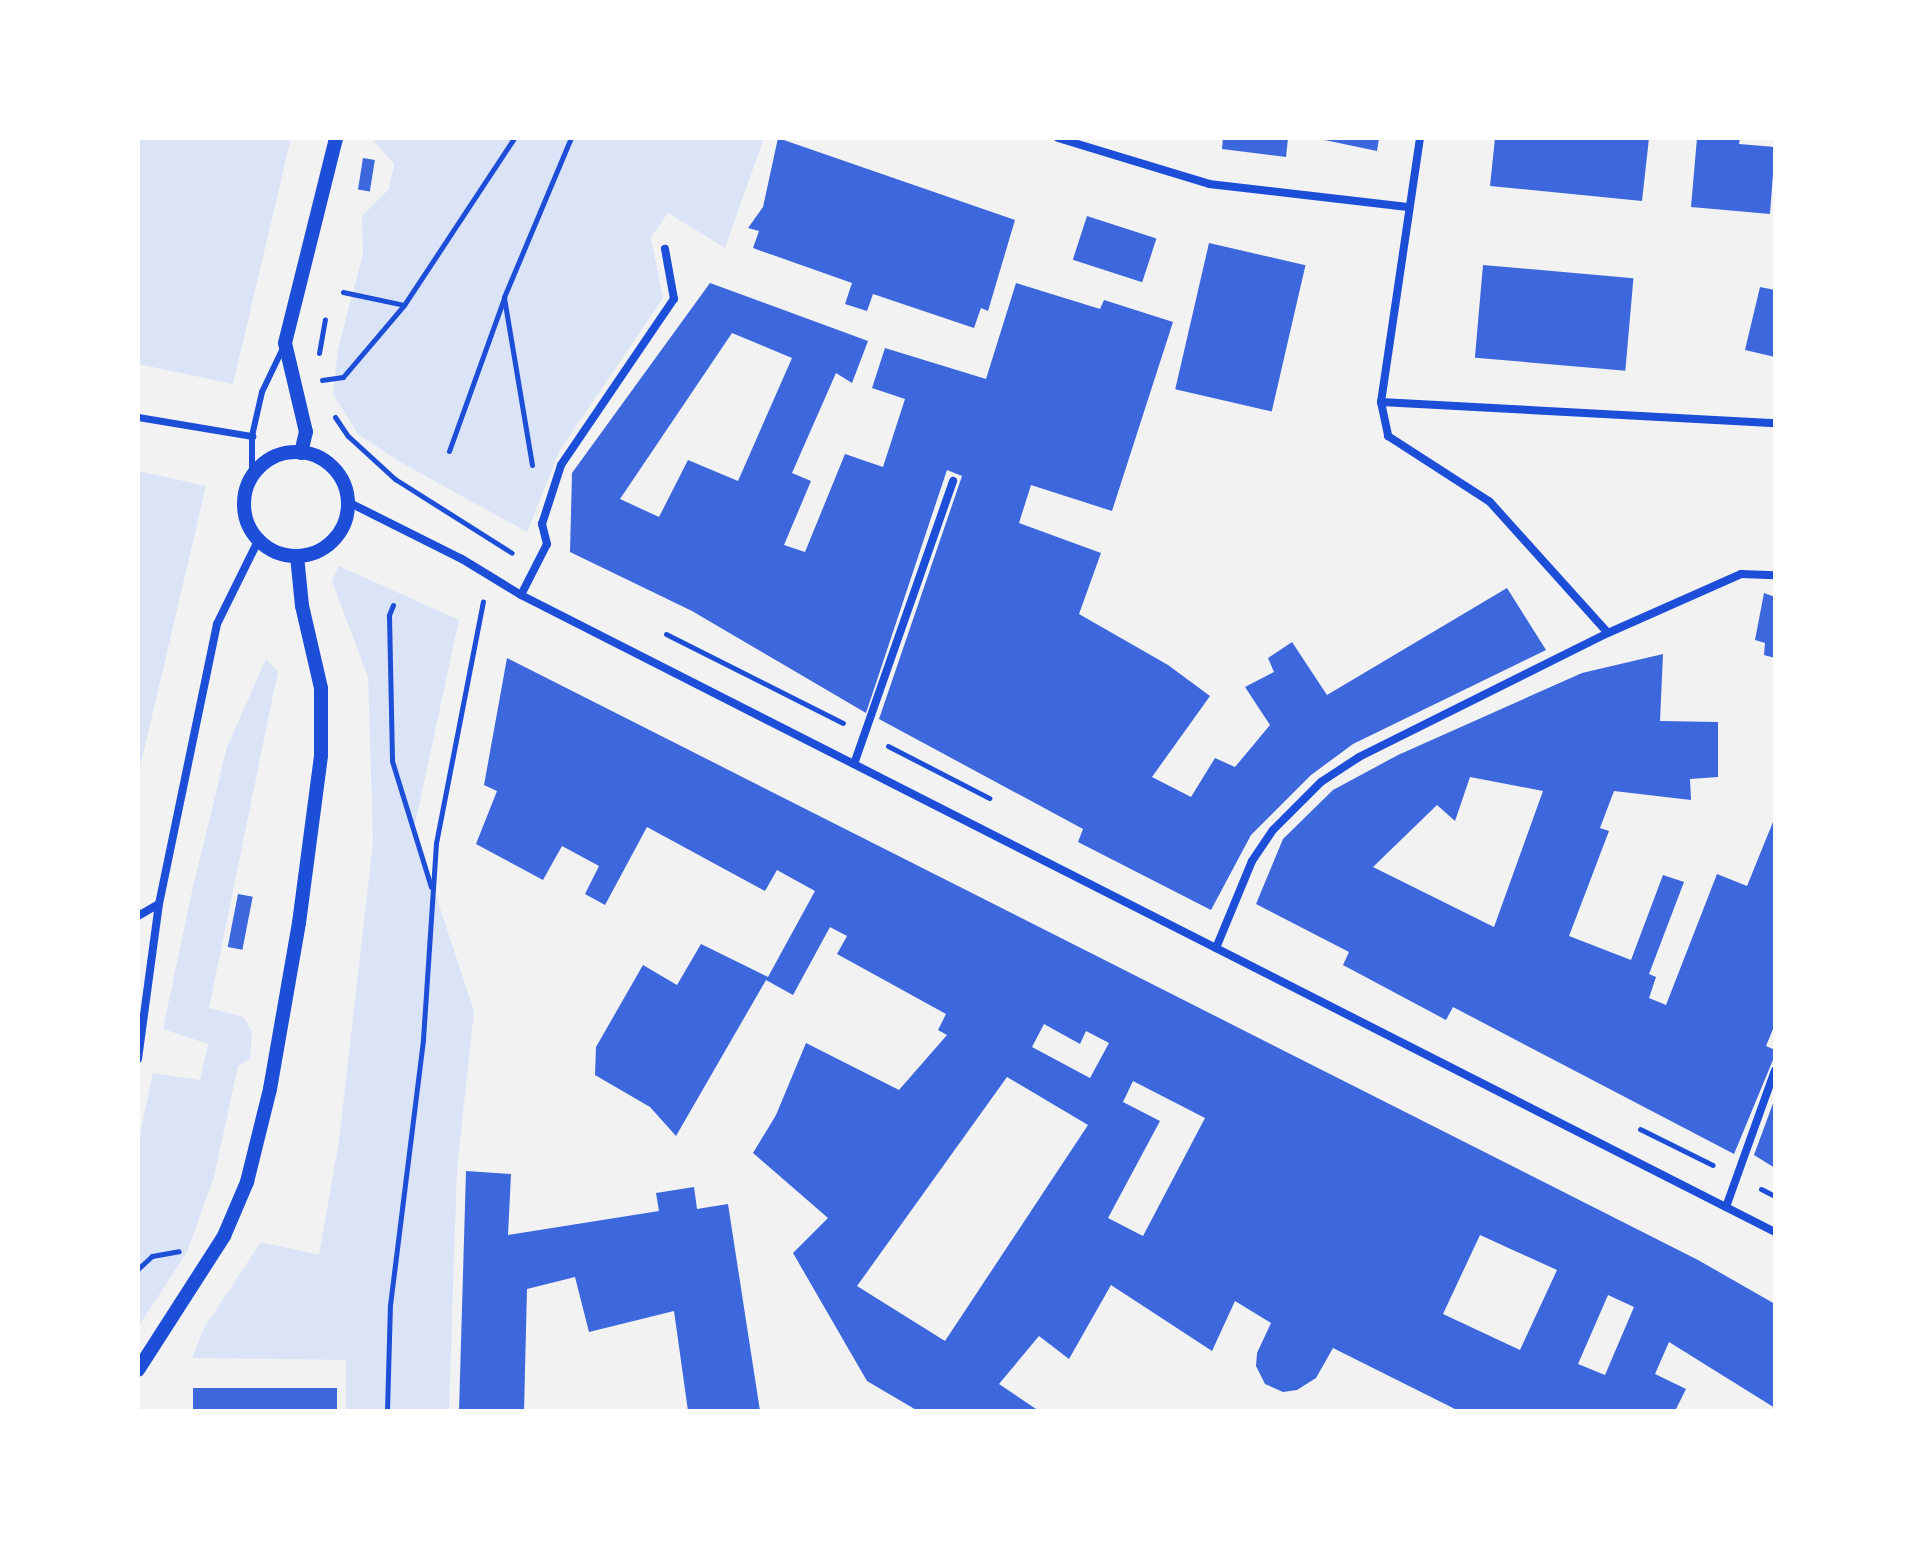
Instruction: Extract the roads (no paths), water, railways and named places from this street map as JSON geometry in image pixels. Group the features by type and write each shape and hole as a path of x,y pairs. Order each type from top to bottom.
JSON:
{"street":[{"path":"301,453 306,432 285,343 336,138"},
{"path":"1058,138 1209,184 1408,207"},
{"path":"1420,138 1381,402 1388,436 1490,502 1608,633"},
{"path":"521,595 547,544 542,524 561,465 674,299 665,249"},
{"path":"1381,402 1775,423"},
{"path":"138,417 252,436"},
{"path":"301,453 334,468 346,490 348,502 342,529 334,540 324,548 297,556 283,555 258,541 245,517 246,489 252,477 273,458 301,453"},
{"path":"854,764 953,481"},
{"path":"348,502 462,559 521,595 1775,1232"},
{"path":"139,1055 159,904 217,624 258,541"},
{"path":"138,1370 224,1236 247,1182 270,1089 299,923 321,755 321,688 302,606 297,556"},
{"path":"1216,948 1252,861 1273,830 1321,782 1359,757 1608,633 1741,574 1775,575"},
{"path":"138,916 159,904"},
{"path":"1726,1207 1775,1070"}],"lane":[{"path":"252,477 252,436 262,392 285,343"}]}
